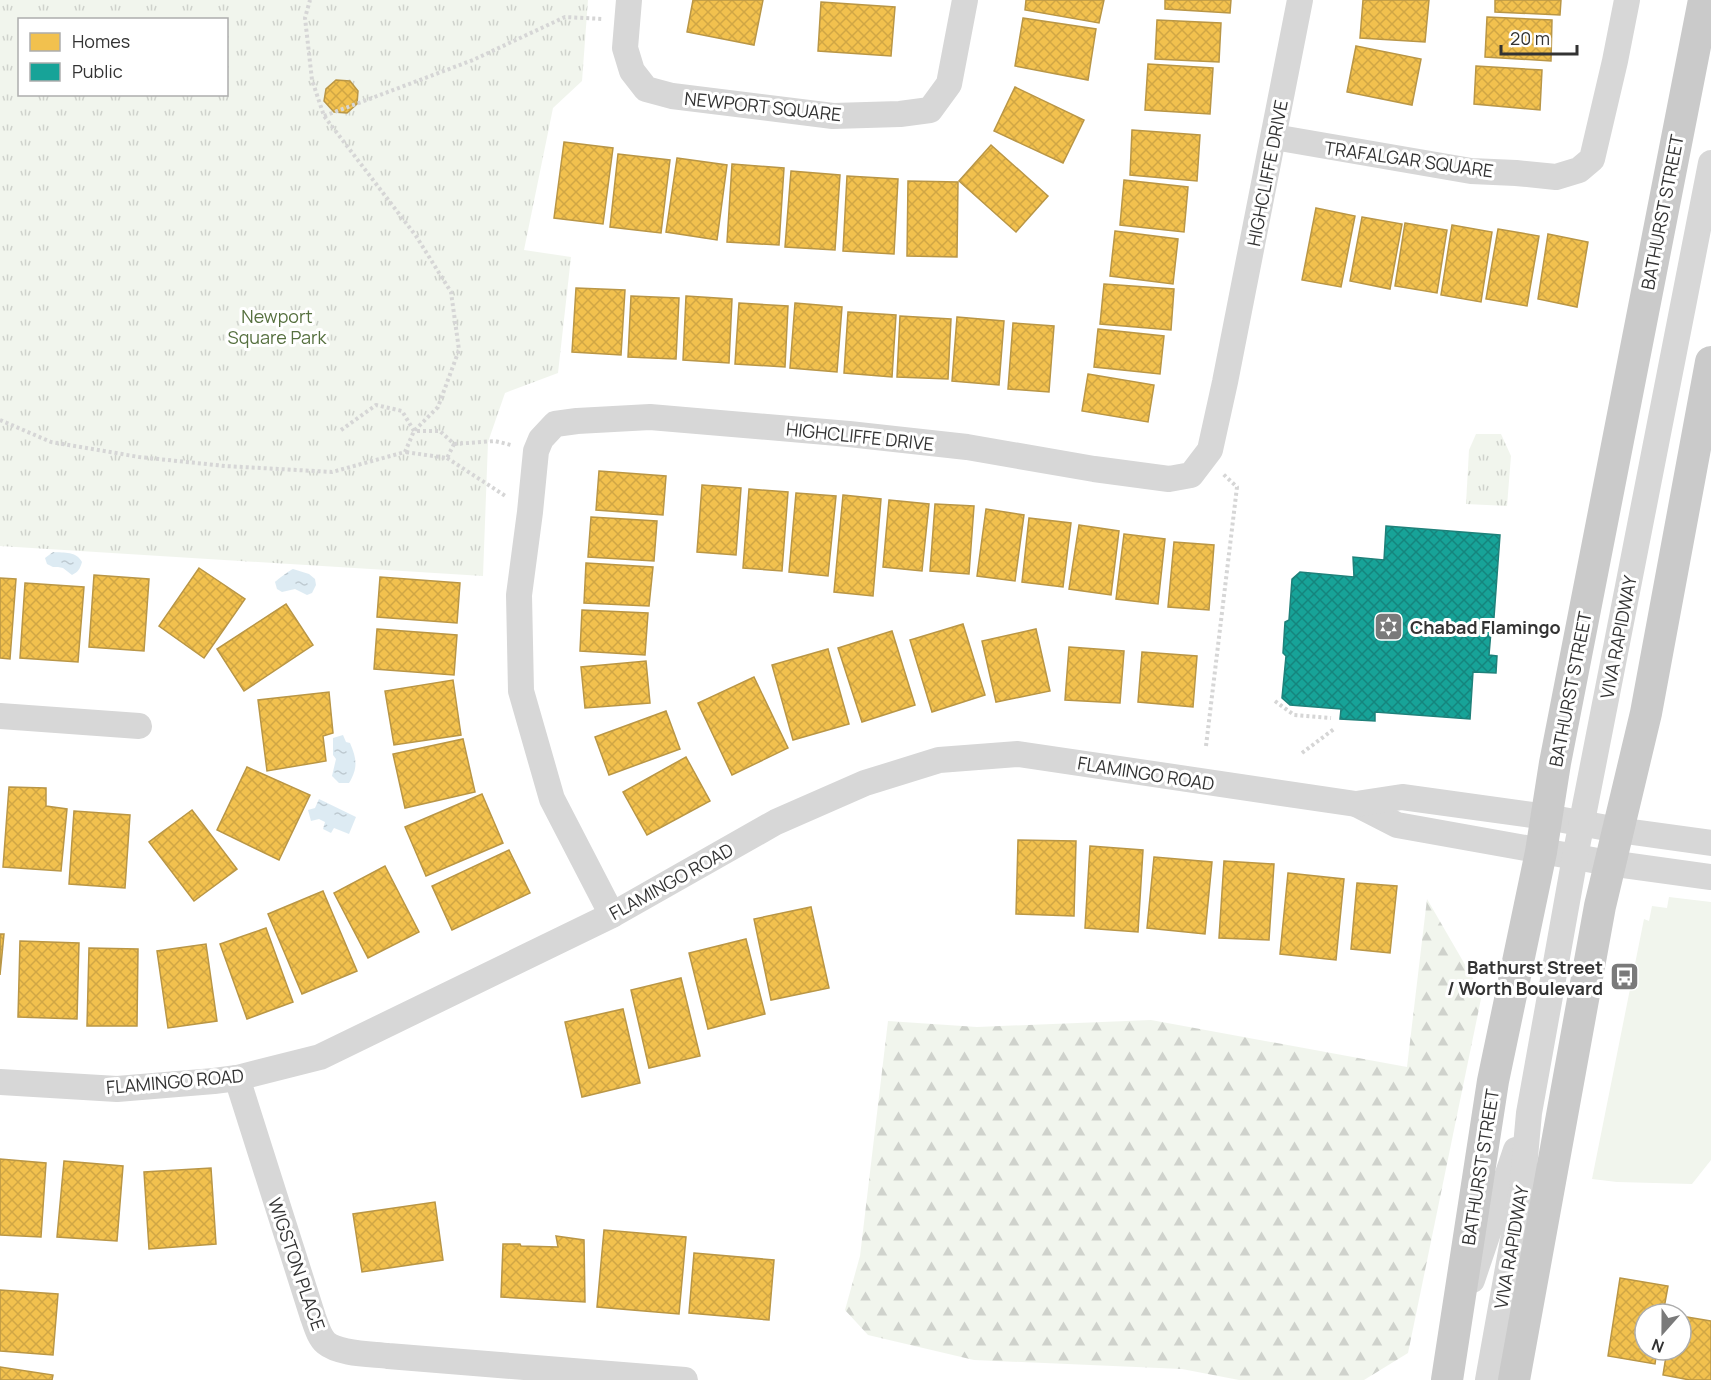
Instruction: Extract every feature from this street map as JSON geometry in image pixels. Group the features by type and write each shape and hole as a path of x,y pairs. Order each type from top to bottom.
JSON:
{"main road":[{"name":"BATHURST STREET","path":"1447,1380 1493,1081 1541,852 1555,763 1704,0"},
{"path":"1514,1380 1600,906 1646,713 1711,362"}],"street":[{"name":"NEWPORT SQUARE","path":"629,10 625,48 632,71 646,89 672,96 833,116 900,114 930,110 949,84 966,0"},
{"name":"HIGHCLIFFE DRIVE","path":"612,915 552,799 521,691 519,595 536,451 541,439 555,424 577,420 650,417 849,434 967,447 1094,469 1169,479 1191,475 1210,450 1300,0"},
{"name":"TRAFALGAR SQUARE","path":"1274,137 1471,171 1556,177 1579,170 1592,159 1627,0"},
{"name":"VIVA RAPIDWAY","path":"1488,1380 1522,1190 1529,1113 1575,857 1711,163"},
{"path":"0,716 139,726"},
{"name":"FLAMINGO ROAD","path":"0,1082 117,1089 237,1078 320,1057 612,915 776,822 865,783 939,760 1017,754 1356,804 1402,797 1711,843"},
{"name":"FLAMINGO ROAD","path":"1356,804 1397,825 1541,852 1711,877"},
{"name":"WIGSTON PLACE","path":"237,1078 313,1317 327,1344 341,1349 378,1355 686,1380"},
{"name":"VIVA RAPIDWAY","path":"1455,1331 1529,1113"}],"path":[{"path":"310,0 306,18 312,80 324,116 416,236 451,292 459,350 438,407 414,431 405,452"},
{"path":"324,116 473,60 565,17 629,10"},
{"path":"341,430 376,405 402,411 414,431"},
{"path":"0,420 51,442 139,458 225,466 332,472 405,452 447,458 530,512"},
{"path":"414,431 440,431 454,444 495,441 536,451"},
{"path":"447,458 454,444"},
{"path":"1204,458 1237,487 1206,746"},
{"path":"1275,701 1294,715 1330,718"},
{"path":"1302,753 1334,729"}],"green space":[{"name":"Newport Square Park","path":"0,0 588,0 582,81 553,108 524,250 571,257 558,373 505,393 488,442 483,576 0,546"},
{"path":"1476,434 1501,434 1511,456 1507,506 1466,504 1469,450"},
{"path":"1669,897 1711,902 1711,1160 1692,1184 1592,1179 1644,919 1649,921 1652,906 1667,908"},
{"path":"1427,899 1482,994 1408,1353 1364,1380 1239,1380 1182,1369 974,1360 868,1335 845,1310 860,1256 888,1021 977,1027 1151,1020 1407,1067"}],"water":[{"path":"53,552 70,553 80,558 82,562 76,573 72,575 63,568 47,564 45,558"},
{"path":"293,569 309,574 315,579 316,585 312,593 307,595 295,589 282,592 277,589 275,582"},
{"path":"343,735 346,742 350,743 355,759 354,773 349,783 339,783 332,776 336,759 333,755 333,738"},
{"path":"319,799 356,817 349,834 334,828 331,833 323,829 325,822 319,819 311,821 308,810 315,808"}],"building: Homes":[{"path":"693,0 763,0 754,45 687,32"},
{"path":"1026,0 1104,0 1099,23 1025,10"},
{"path":"1165,0 1231,0 1230,13 1165,9"},
{"path":"1363,0 1429,0 1425,42 1360,38"},
{"path":"1495,0 1561,0 1560,15 1495,12"},
{"path":"821,2 895,7 891,56 818,51"},
{"path":"1487,17 1552,20 1551,61 1485,57"},
{"path":"1023,18 1096,29 1088,80 1015,66"},
{"path":"1157,20 1221,23 1219,62 1155,59"},
{"path":"1356,46 1421,59 1412,105 1347,92"},
{"path":"1148,64 1213,68 1210,114 1145,110"},
{"path":"1476,66 1542,70 1540,110 1474,104"},
{"path":"336,80 350,81 358,91 357,104 347,113 334,112 324,101 326,89"},
{"path":"1015,87 1084,120 1063,163 994,131"},
{"path":"1132,130 1200,135 1197,181 1130,175"},
{"path":"564,142 613,148 603,224 554,218"},
{"path":"991,145 1048,196 1016,232 959,181"},
{"path":"618,154 670,160 661,233 610,227"},
{"path":"677,158 727,165 717,240 666,232"},
{"path":"732,164 784,168 779,245 727,242"},
{"path":"791,171 840,175 835,250 785,247"},
{"path":"847,176 898,179 894,254 843,251"},
{"path":"1124,180 1188,187 1184,232 1120,225"},
{"path":"908,181 958,182 957,257 907,256"},
{"path":"1316,208 1355,216 1341,287 1302,280"},
{"path":"1362,217 1402,224 1390,289 1350,281"},
{"path":"1405,223 1447,230 1437,293 1395,286"},
{"path":"1452,225 1492,232 1481,302 1441,295"},
{"path":"1498,229 1539,236 1527,306 1486,299"},
{"path":"1115,231 1178,239 1173,284 1110,276"},
{"path":"1548,234 1588,242 1577,307 1538,299"},
{"path":"1104,284 1174,289 1171,330 1100,324"},
{"path":"576,288 625,290 621,355 572,352"},
{"path":"631,296 679,298 676,359 628,357"},
{"path":"686,296 732,299 729,363 683,360"},
{"path":"739,303 788,306 785,367 735,364"},
{"path":"795,303 842,307 837,372 790,368"},
{"path":"848,312 896,315 892,377 844,373"},
{"path":"900,316 951,319 948,379 897,377"},
{"path":"957,317 1004,321 999,385 952,381"},
{"path":"1013,323 1054,326 1049,392 1008,389"},
{"path":"1098,329 1164,336 1160,374 1094,367"},
{"path":"1088,374 1154,385 1148,422 1082,411"},
{"path":"599,471 666,476 663,515 596,510"},
{"path":"702,485 741,488 736,555 697,552"},
{"path":"749,489 788,492 782,571 743,568"},
{"path":"796,493 836,496 828,576 789,572"},
{"path":"843,495 881,499 873,596 834,592"},
{"path":"889,500 929,504 922,571 883,567"},
{"path":"935,504 974,506 969,574 930,571"},
{"path":"986,509 1024,515 1015,581 977,576"},
{"path":"591,517 657,521 654,561 588,557"},
{"path":"1029,518 1071,523 1063,587 1022,582"},
{"path":"1079,525 1119,531 1111,595 1069,589"},
{"path":"1124,534 1165,539 1158,604 1116,599"},
{"path":"1174,542 1214,545 1209,610 1168,607"},
{"path":"586,563 653,567 649,606 584,603"},
{"path":"199,568 245,599 204,658 159,626"},
{"path":"94,575 149,579 144,651 89,647"},
{"path":"380,577 460,583 457,623 377,617"},
{"path":"0,578 16,579 10,659 0,658"},
{"path":"25,583 84,587 78,662 20,658"},
{"path":"286,604 313,645 244,691 217,649"},
{"path":"582,610 648,613 645,655 580,651"},
{"path":"963,624 985,695 932,712 910,640"},
{"path":"377,629 457,635 454,675 374,669"},
{"path":"1036,629 1050,691 996,702 982,641"},
{"path":"892,631 915,705 862,722 838,648"},
{"path":"1069,647 1124,651 1120,703 1065,700"},
{"path":"828,649 849,724 793,740 772,665"},
{"path":"1142,652 1197,656 1193,707 1138,702"},
{"path":"646,661 650,703 585,708 581,667"},
{"path":"754,677 788,748 732,775 698,703"},
{"path":"453,680 461,735 394,745 385,691"},
{"path":"329,692 333,733 323,736 326,761 267,771 258,700"},
{"path":"666,711 680,749 609,775 595,737"},
{"path":"463,739 475,792 405,808 393,754"},
{"path":"686,757 710,801 647,835 623,792"},
{"path":"247,767 310,795 279,860 217,830"},
{"path":"9,787 46,788 46,806 67,809 61,871 3,867"},
{"path":"482,794 503,843 426,876 405,827"},
{"path":"192,810 237,869 194,901 149,842"},
{"path":"74,811 130,815 125,888 69,884"},
{"path":"1018,840 1076,841 1074,916 1016,914"},
{"path":"1090,846 1143,850 1138,932 1085,928"},
{"path":"509,850 530,893 452,930 432,886"},
{"path":"1154,857 1212,862 1205,934 1147,928"},
{"path":"1224,861 1274,864 1269,940 1219,938"},
{"path":"385,866 419,932 368,958 334,893"},
{"path":"1288,873 1344,879 1336,960 1280,954"},
{"path":"1357,883 1397,886 1390,953 1351,949"},
{"path":"323,891 357,971 302,994 268,914"},
{"path":"811,907 829,988 771,1000 754,919"},
{"path":"266,928 293,1002 247,1019 220,944"},
{"path":"0,934 4,934 0,975"},
{"path":"746,939 765,1014 708,1029 689,953"},
{"path":"20,941 79,943 77,1019 18,1017"},
{"path":"206,944 217,1021 168,1028 157,951"},
{"path":"89,948 138,949 137,1026 87,1026"},
{"path":"681,978 700,1056 649,1068 631,990"},
{"path":"623,1009 640,1083 582,1097 565,1022"},
{"path":"0,1159 46,1163 41,1237 0,1235"},
{"path":"64,1161 123,1166 117,1241 57,1237"},
{"path":"211,1168 216,1244 149,1249 144,1172"},
{"path":"435,1202 443,1260 362,1272 353,1214"},
{"path":"604,1230 686,1237 679,1314 597,1307"},
{"path":"556,1236 584,1240 585,1302 501,1297 503,1244 558,1247"},
{"path":"694,1253 774,1260 769,1320 689,1313"},
{"path":"1620,1278 1668,1286 1665,1302 1633,1302 1633,1360 1608,1356"},
{"path":"0,1290 58,1294 53,1355 0,1351"},
{"path":"1693,1318 1711,1321 1711,1380 1690,1380 1663,1375 1665,1362 1693,1362"},
{"path":"0,1367 53,1375 52,1380 0,1380"}],"building: Public":[{"name":"Chabad Flamingo","path":"1386,526 1500,535 1489,655 1497,656 1496,673 1473,672 1470,719 1375,712 1375,721 1340,719 1341,709 1290,705 1282,698 1286,656 1283,653 1285,622 1289,620 1292,579 1300,572 1354,577 1353,557 1384,560"}],"place":[{"name":"Chabad Flamingo","path":"1389,627"},
{"name":"Bathurst Street / Worth Boulevard","path":"1624,977"}]}
